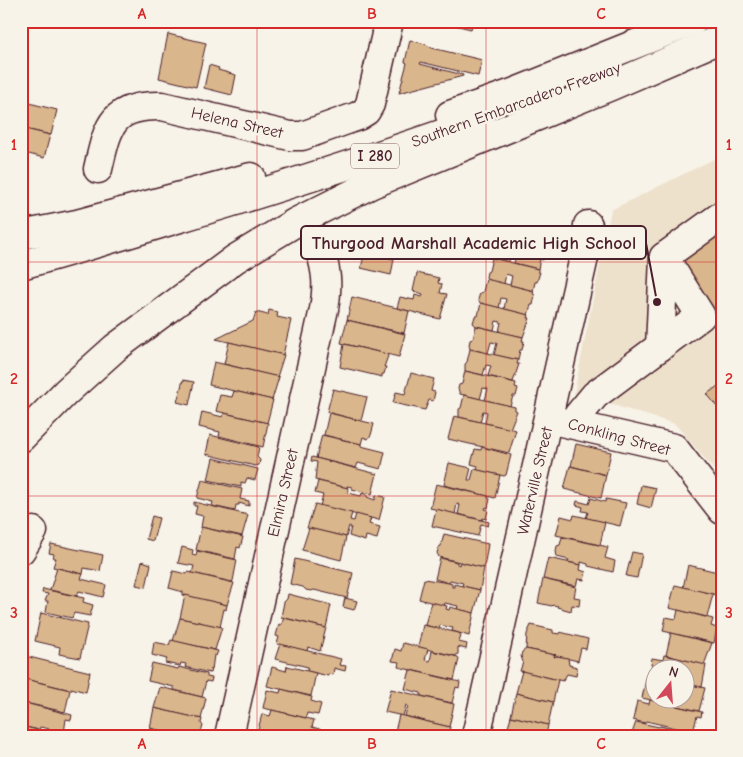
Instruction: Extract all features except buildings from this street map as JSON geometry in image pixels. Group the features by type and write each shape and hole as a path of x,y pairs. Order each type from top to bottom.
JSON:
{"main road":[{"name":"Helena Street","path":"98,169 106,134 114,122 127,111 143,105 162,106 290,136 302,136 358,116 366,111 370,104 389,21"},
{"name":"Southern Embarcadero Freeway","path":"21,235 77,224 248,178 424,124 513,93 693,21"},
{"name":"Southern Embarcadero Freeway","path":"21,265 254,195 438,136 610,71 722,25"},
{"path":"21,438 66,392 115,348 235,259 296,222 372,184 611,86 722,38"},
{"path":"21,450 72,398 120,355 188,304 241,269 304,232 374,198 722,51"},
{"path":"664,257 722,215"},
{"name":"Waterville Street","path":"476,736 560,422 588,225"},
{"name":"Elmira Street","path":"230,736 328,288 326,268 320,250"},
{"path":"560,422 701,316 664,257"},
{"path":"660,347 664,257"},
{"name":"Conkling Street","path":"560,422 674,448 722,510"}],"shaded area":[{"path":"722,155 722,479 675,424 574,393 611,210"}],"place":[{"name":"Thurgood Marshall Academic High School","path":"657,302"}]}
